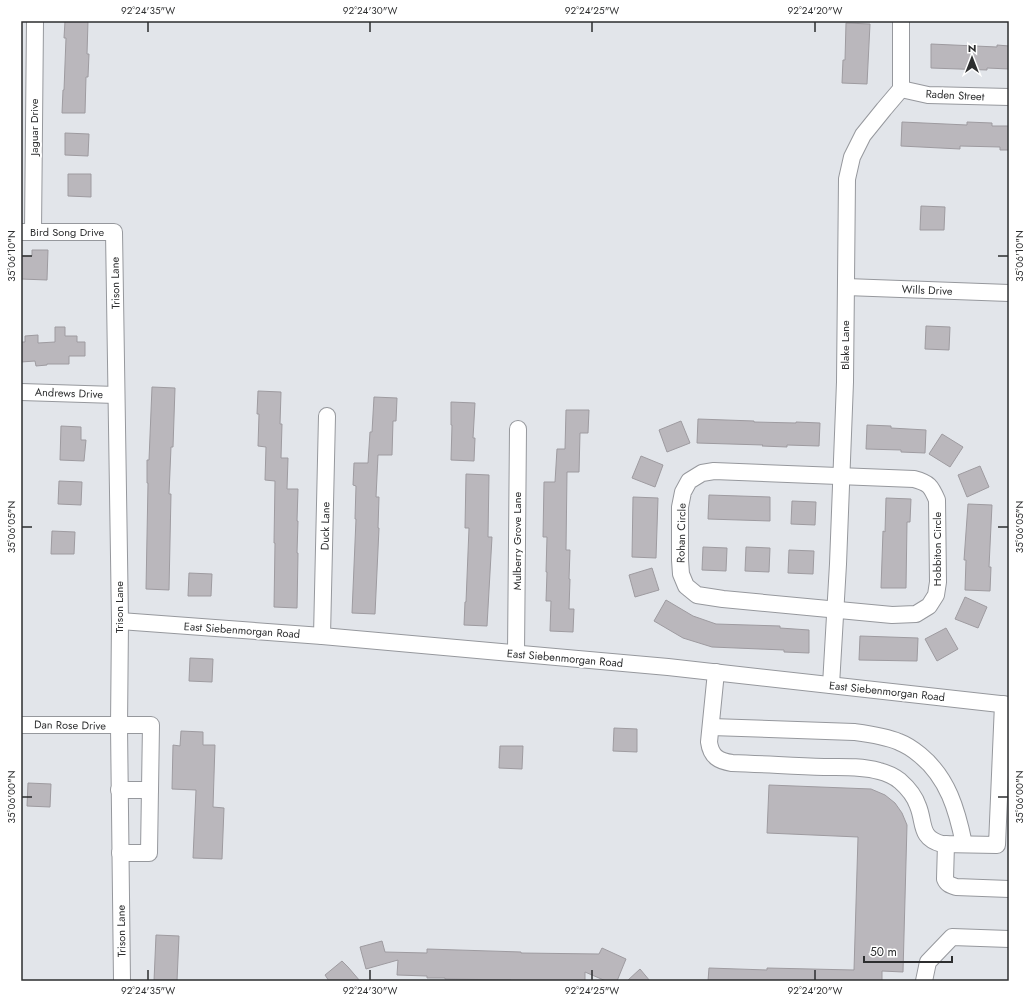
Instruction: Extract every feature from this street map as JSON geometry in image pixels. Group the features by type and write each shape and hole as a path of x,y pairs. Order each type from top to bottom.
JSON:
{"street":[{"name":"Jaguar Drive","path":"27,232 28,70 35,21"},
{"path":"901,21 901,89"},
{"name":"Raden Street","path":"901,89 928,95 1009,97"},
{"name":"Blake Lane","path":"832,685 845,382 847,179 852,157 864,135 901,89"},
{"name":"Bird Song Drive","path":"27,232 114,232"},
{"name":"Trison Lane","path":"114,232 120,621 119,790 122,981"},
{"name":"Wills Drive","path":"846,287 1009,293"},
{"name":"Andrews Drive","path":"21,392 116,395"},
{"name":"Duck Lane","path":"322,636 327,416"},
{"name":"Mulberry Grove Lane","path":"516,653 518,429"},
{"name":"Rohan Circle","path":"835,610 697,595 686,586 682,574 680,560 680,507 683,492 690,481 702,473 714,471 841,476"},
{"name":"Hobbiton Circle","path":"835,610 892,615 916,614 929,606 936,595 938,582 937,500 933,490 925,482 914,479 841,476"},
{"name":"East Siebenmorgan Road","path":"120,621 322,636 516,653 716,672 1006,704"},
{"path":"716,672 709,742 710,748 716,757 732,763 864,768 887,773 901,782 912,794 919,807 923,829 926,834 937,843 946,844 1003,845 1006,704"},
{"name":"Dan Rose Drive","path":"21,725 151,725 150,790"},
{"path":"711,727 854,732 876,735 901,742 928,761 941,777 956,809 964,844"},
{"path":"119,790 150,790 150,853 120,853"},
{"path":"946,844 945,879 950,886 1009,889"},
{"path":"924,981 928,962 952,937 1009,939"}],"building":[{"path":"65,21 88,21 87,54 89,54 88,77 86,77 85,113 62,113 66,38 64,38"},
{"path":"846,23 870,24 867,84 842,83 843,60 845,60"},
{"path":"931,44 997,47 997,45 1009,46 1009,69 987,68 987,70 931,68"},
{"path":"902,122 967,125 967,122 992,123 992,126 1009,126 1009,150 1000,150 1000,147 960,146 960,149 901,146"},
{"path":"65,133 89,134 88,156 65,155"},
{"path":"68,174 91,174 91,197 68,196"},
{"path":"921,206 945,207 944,230 920,230"},
{"path":"32,250 48,250 47,280 21,279 21,256 32,256"},
{"path":"926,326 950,327 949,350 925,349"},
{"path":"55,327 65,327 65,336 77,336 77,342 85,342 85,356 69,356 69,364 47,364 36,366 35,361 21,362 21,342 25,342 25,336 38,335 38,343 55,342"},
{"path":"152,387 175,388 173,447 171,447 169,494 171,494 169,590 146,589 147,460 149,460"},
{"path":"258,391 281,392 281,458 288,458 287,489 298,489 297,608 274,607 275,481 265,480 266,447 258,446"},
{"path":"374,397 397,398 396,421 393,421 392,455 378,455 376,497 379,497 379,528 375,614 352,613 356,519 356,486 353,485 354,463 368,463"},
{"path":"451,402 475,403 473,438 475,438 474,461 451,460"},
{"path":"566,410 589,410 588,433 580,433 579,472 567,472 566,550 570,550 569,609 574,609 573,632 550,631 551,601 546,601 547,537 543,537 544,482 555,482 557,449 565,449"},
{"path":"698,419 820,423 819,446 787,445 787,447 697,443"},
{"path":"681,421 690,443 667,452 659,430"},
{"path":"867,425 926,430 925,453 901,452 901,450 866,449"},
{"path":"61,426 81,427 81,440 86,440 84,461 60,460"},
{"path":"942,434 963,447 950,467 929,454"},
{"path":"641,456 663,465 655,487 632,478"},
{"path":"980,466 989,487 967,497 958,475"},
{"path":"466,474 489,475 488,537 492,537 487,626 464,625 469,528 465,528"},
{"path":"59,481 82,482 81,505 58,504"},
{"path":"709,495 770,497 770,521 708,519"},
{"path":"633,497 658,498 656,558 632,557"},
{"path":"886,498 911,499 910,522 907,522 906,588 881,588"},
{"path":"792,501 816,502 815,525 791,524"},
{"path":"968,504 992,505 989,567 991,567 990,591 965,590 966,560 964,560"},
{"path":"52,531 75,532 74,554 51,554"},
{"path":"703,547 727,548 726,571 702,570"},
{"path":"746,547 770,548 769,572 745,571"},
{"path":"789,550 814,551 813,574 788,573"},
{"path":"652,568 659,590 635,597 629,575"},
{"path":"189,573 212,574 211,596 188,596"},
{"path":"965,597 987,607 978,628 955,619"},
{"path":"666,600 693,616 716,624 780,626 780,628 809,630 809,653 784,652 784,650 712,647 683,638 654,621"},
{"path":"946,628 958,649 937,661 925,639"},
{"path":"860,636 918,638 917,661 859,660"},
{"path":"190,658 213,659 212,682 189,681"},
{"path":"614,728 637,729 637,752 613,751"},
{"path":"181,731 203,732 203,745 215,745 213,807 224,808 222,859 193,858 196,790 172,789 173,745 180,746"},
{"path":"500,746 523,746 522,769 499,768"},
{"path":"28,783 51,784 50,807 27,806"},
{"path":"769,785 871,789 885,795 895,803 902,813 907,825 903,972 882,971 882,981 708,981 709,968 854,970 858,837 767,833"},
{"path":"156,935 179,936 177,981 154,981"},
{"path":"382,941 385,952 427,953 427,949 521,953 599,954 602,948 626,959 617,981 606,981 585,972 585,981 511,981 427,978 427,976 397,975 398,960 366,969 360,947"},
{"path":"342,961 360,981 329,981 325,975"},
{"path":"640,969 650,981 627,981"}]}
